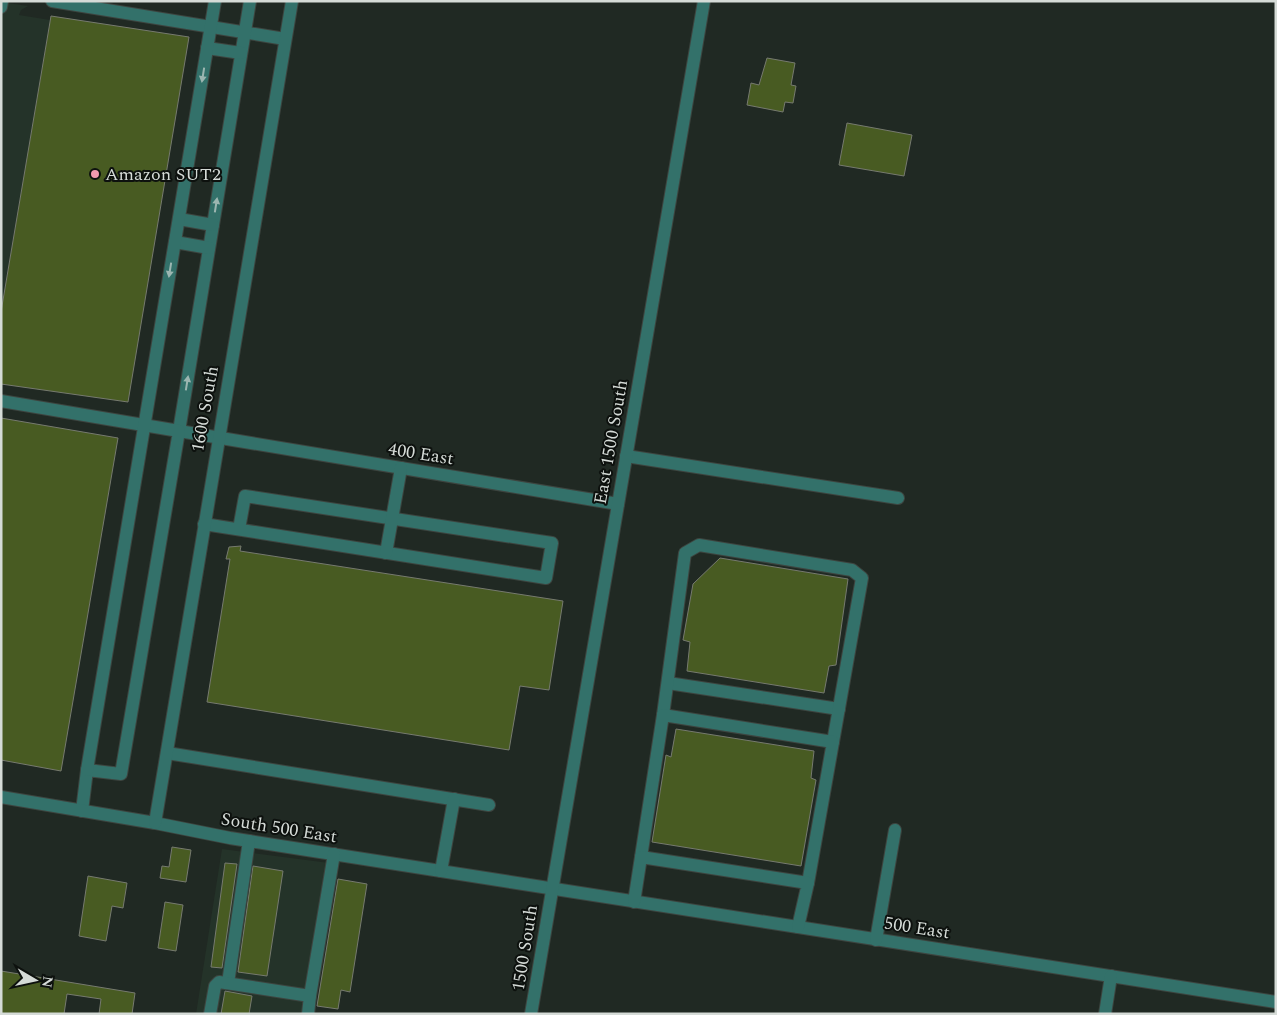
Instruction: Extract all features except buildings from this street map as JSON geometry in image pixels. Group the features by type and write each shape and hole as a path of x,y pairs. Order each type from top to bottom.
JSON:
{"street":[{"path":"1,7 2,1"},
{"path":"52,1 286,39"},
{"path":"82,811 87,770 215,1"},
{"path":"87,770 121,774 250,1"},
{"name":"1600 South","path":"155,822 292,1"},
{"name":"East 1500 South","path":"552,889 704,1"},
{"path":"207,48 241,53"},
{"path":"179,219 213,225"},
{"path":"175,242 209,248"},
{"name":"400 East","path":"1,401 218,439 618,504"},
{"path":"626,456 898,498"},
{"path":"386,553 400,468"},
{"path":"204,524 546,578 552,543 245,496 239,529"},
{"path":"634,902 668,683 685,554 699,545 852,570 862,578 808,883 798,928"},
{"path":"668,683 839,709"},
{"path":"663,715 833,742"},
{"path":"167,754 489,804"},
{"name":"South 500 East","path":"1,797 155,822 249,841 552,889"},
{"path":"441,871 454,799"},
{"path":"876,940 895,830"},
{"path":"228,983 249,841"},
{"path":"308,1014 334,854"},
{"path":"641,857 808,883"},
{"name":"500 East","path":"552,889 1276,1002"},
{"name":"1500 South","path":"532,1014 552,889"},
{"path":"1105,1014 1111,976"},
{"path":"210,1014 214,986 219,982 310,996"}],"shaded area":[{"path":"1,2 28,6 21,10 19,15 50,20 1,312"},
{"path":"222,849 337,864 311,1014 196,1014"}],"place":[{"name":"Amazon SUT2","path":"95,174"}]}
